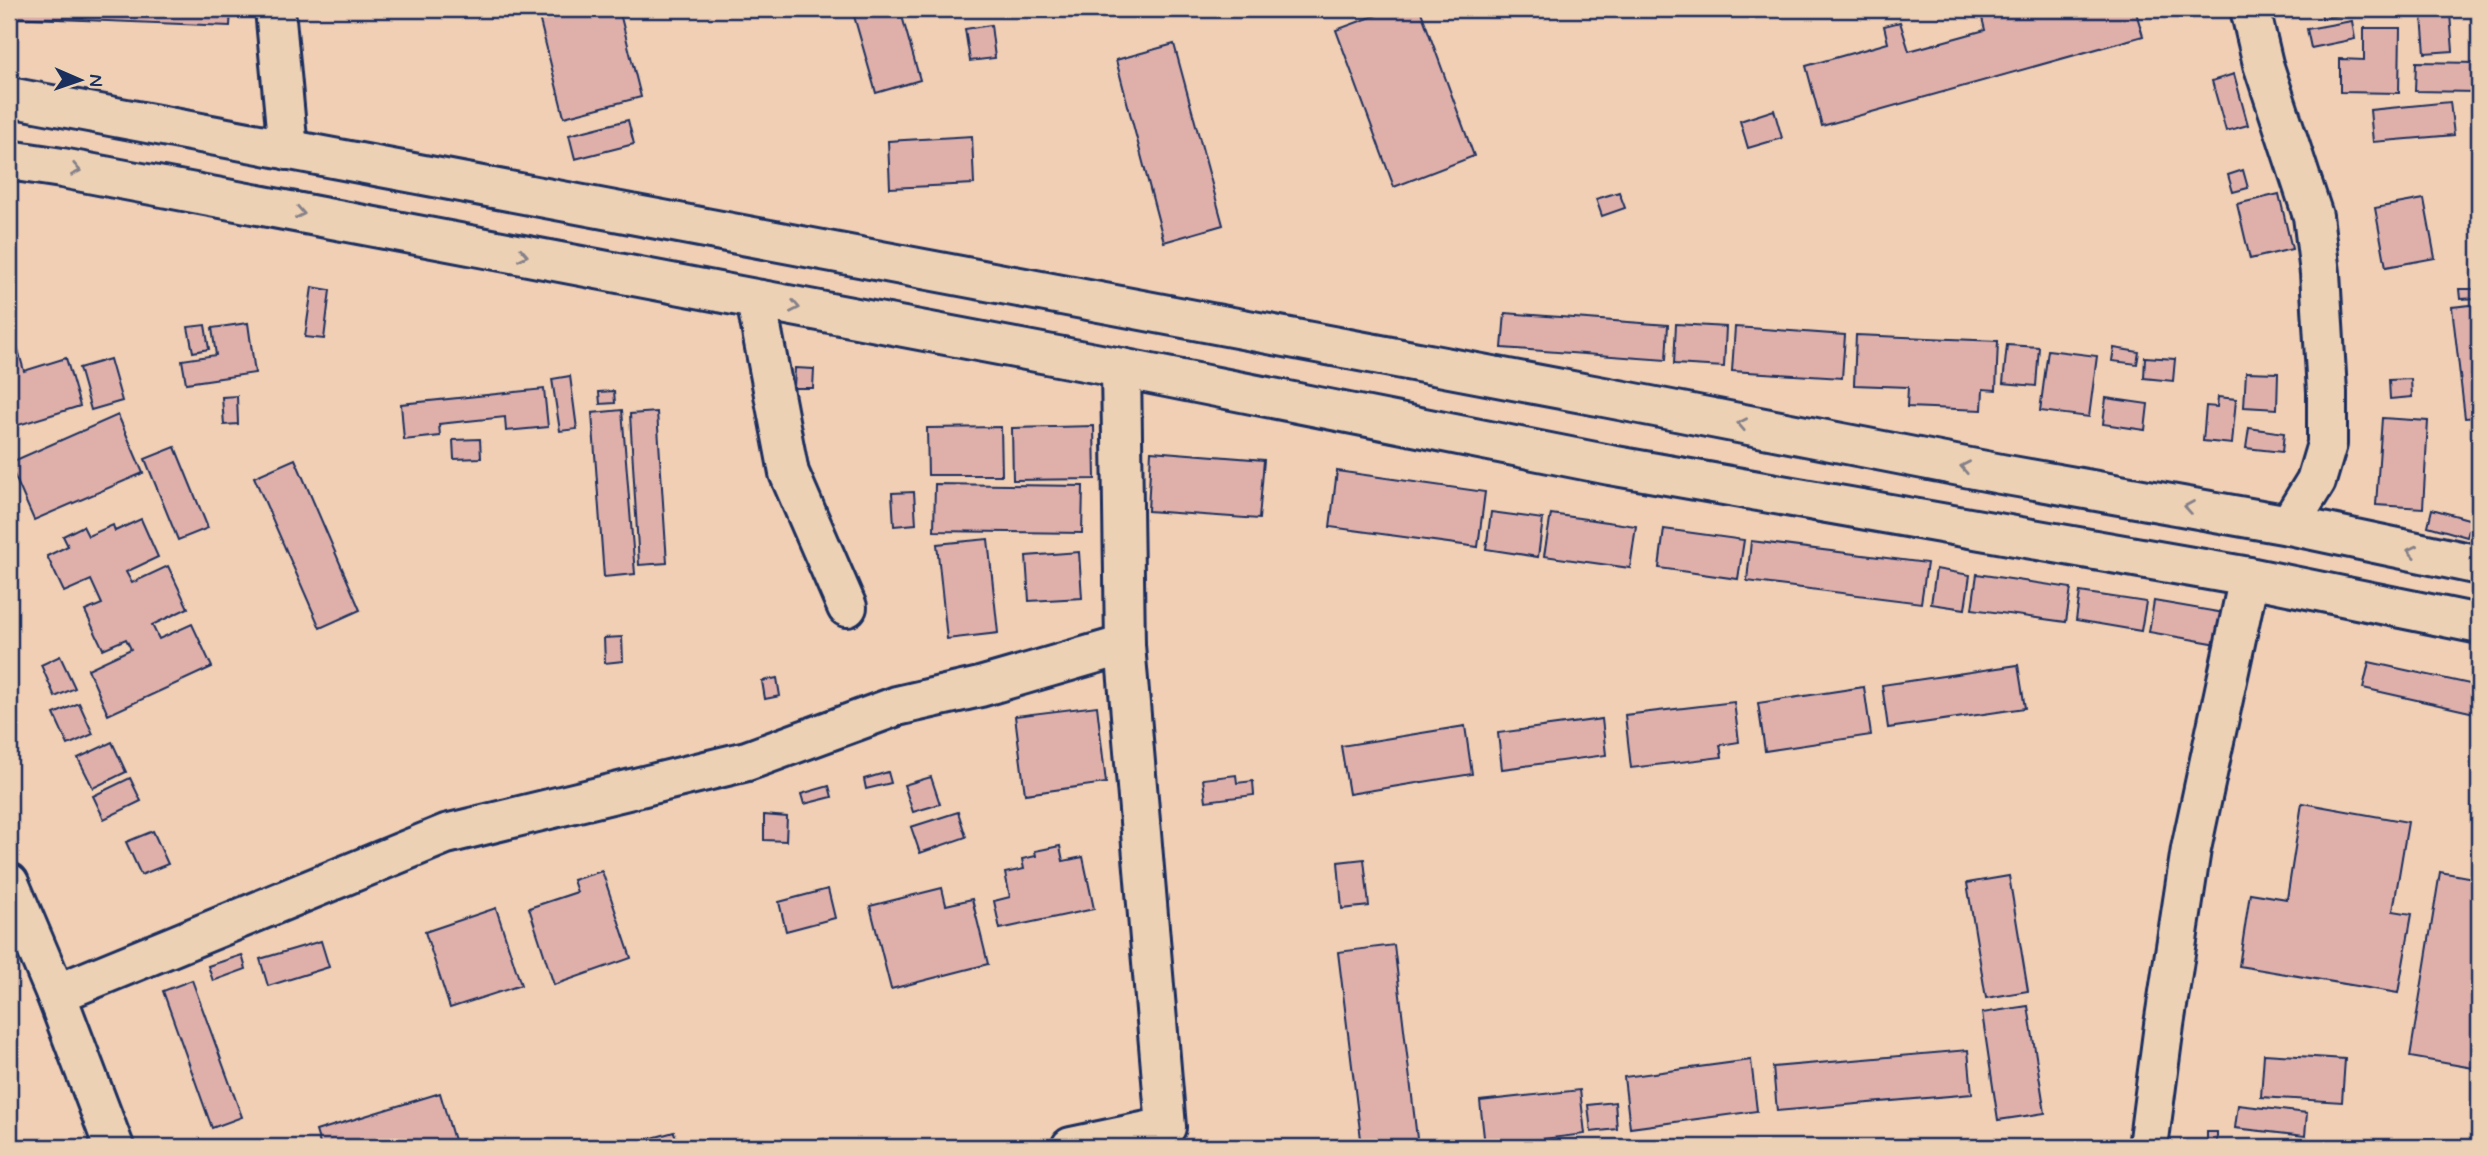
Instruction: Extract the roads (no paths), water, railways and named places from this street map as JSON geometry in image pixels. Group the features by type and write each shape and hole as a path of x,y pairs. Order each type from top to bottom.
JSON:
{"main road":[{"path":"275,9 288,150"},
{"path":"2250,9 2263,64 2313,216 2320,273 2327,391 2327,444 2316,481 2289,525"},
{"path":"9,97 2001,474 2289,525 2479,565"},
{"path":"9,160 1121,368 1610,465 2249,577 2479,624"},
{"path":"756,300 789,473 847,607"},
{"path":"1071,1147 1166,1127 1125,645 1121,368"},
{"path":"2148,1147 2191,849 2249,577"},
{"path":"56,994 446,834 747,761 897,706 980,687 1125,645"},
{"path":"9,883 56,994 110,1145"}]}
